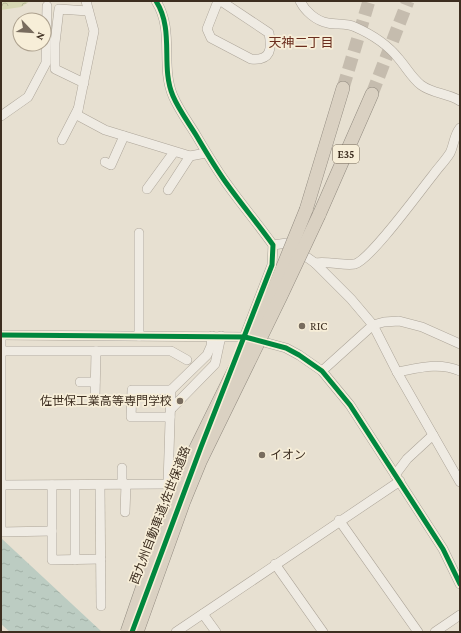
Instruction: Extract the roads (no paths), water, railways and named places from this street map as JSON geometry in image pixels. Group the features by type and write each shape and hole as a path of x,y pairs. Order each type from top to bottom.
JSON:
{"highway":[{"name":"西九州自動車道;佐世保道路","path":"127,632 168,514 188,464 273,291 306,210 343,88"},
{"name":"西九州自動車道;佐世保道路","path":"136,628 200,462 319,215 372,94"}],"street":[{"path":"86,1 94,31 77,115 104,130 174,152 190,156 206,153"},
{"path":"132,632 136,628 200,447 245,337 272,265 273,245 227,184 184,118 168,83 167,29 156,1"},
{"path":"219,1 269,33 271,45 269,53 266,57 258,60 252,60 211,38 207,29 219,1"},
{"path":"300,1 304,8 319,20 327,23 353,26 374,37 398,57 420,84 431,91 453,96 460,101"},
{"path":"1,116 28,97 46,63 47,6"},
{"path":"84,83 55,69 55,43 59,9 88,11"},
{"path":"62,140 78,107"},
{"path":"315,263 325,261 355,264 373,250 450,153 460,128"},
{"path":"105,162 111,165 124,136"},
{"path":"147,189 174,152"},
{"path":"168,190 190,156"},
{"path":"139,336 140,233"},
{"path":"273,245 287,243 315,263 373,325 397,372 460,482"},
{"path":"322,371 373,325 384,322 399,321 422,326 460,344"},
{"path":"52,531 1,532 1,335 245,337 286,348 312,363 322,371 350,405 443,549 460,584"},
{"path":"1,485 168,484 171,390 207,355 216,336"},
{"path":"171,390 132,390 130,417 170,413 215,364 216,336"},
{"path":"1,351 171,351 187,360"},
{"path":"95,398 96,351"},
{"path":"397,372 432,366 447,367 460,371"},
{"path":"80,382 96,382"},
{"path":"176,632 339,520 397,478 407,459 434,435"},
{"path":"122,468 125,512"},
{"path":"52,485 52,560 101,559"},
{"path":"75,485 75,560"},
{"path":"100,485 101,606"},
{"path":"339,520 418,632"},
{"path":"275,564 323,632"},
{"path":"203,614 216,632"},
{"path":"435,632 460,615"}],"water":[{"path":"1,538 102,632 10,632 1,624"}],"tunnel":[{"path":"343,88 369,1"},
{"path":"372,94 408,1"}],"place":[{"name":"RIC","path":"302,326"},
{"name":"佐世保工業高等専門学校","path":"180,401"},
{"name":"イオン","path":"262,455"}],"district":[{"name":"天神二丁目","path":"301,42"}]}
